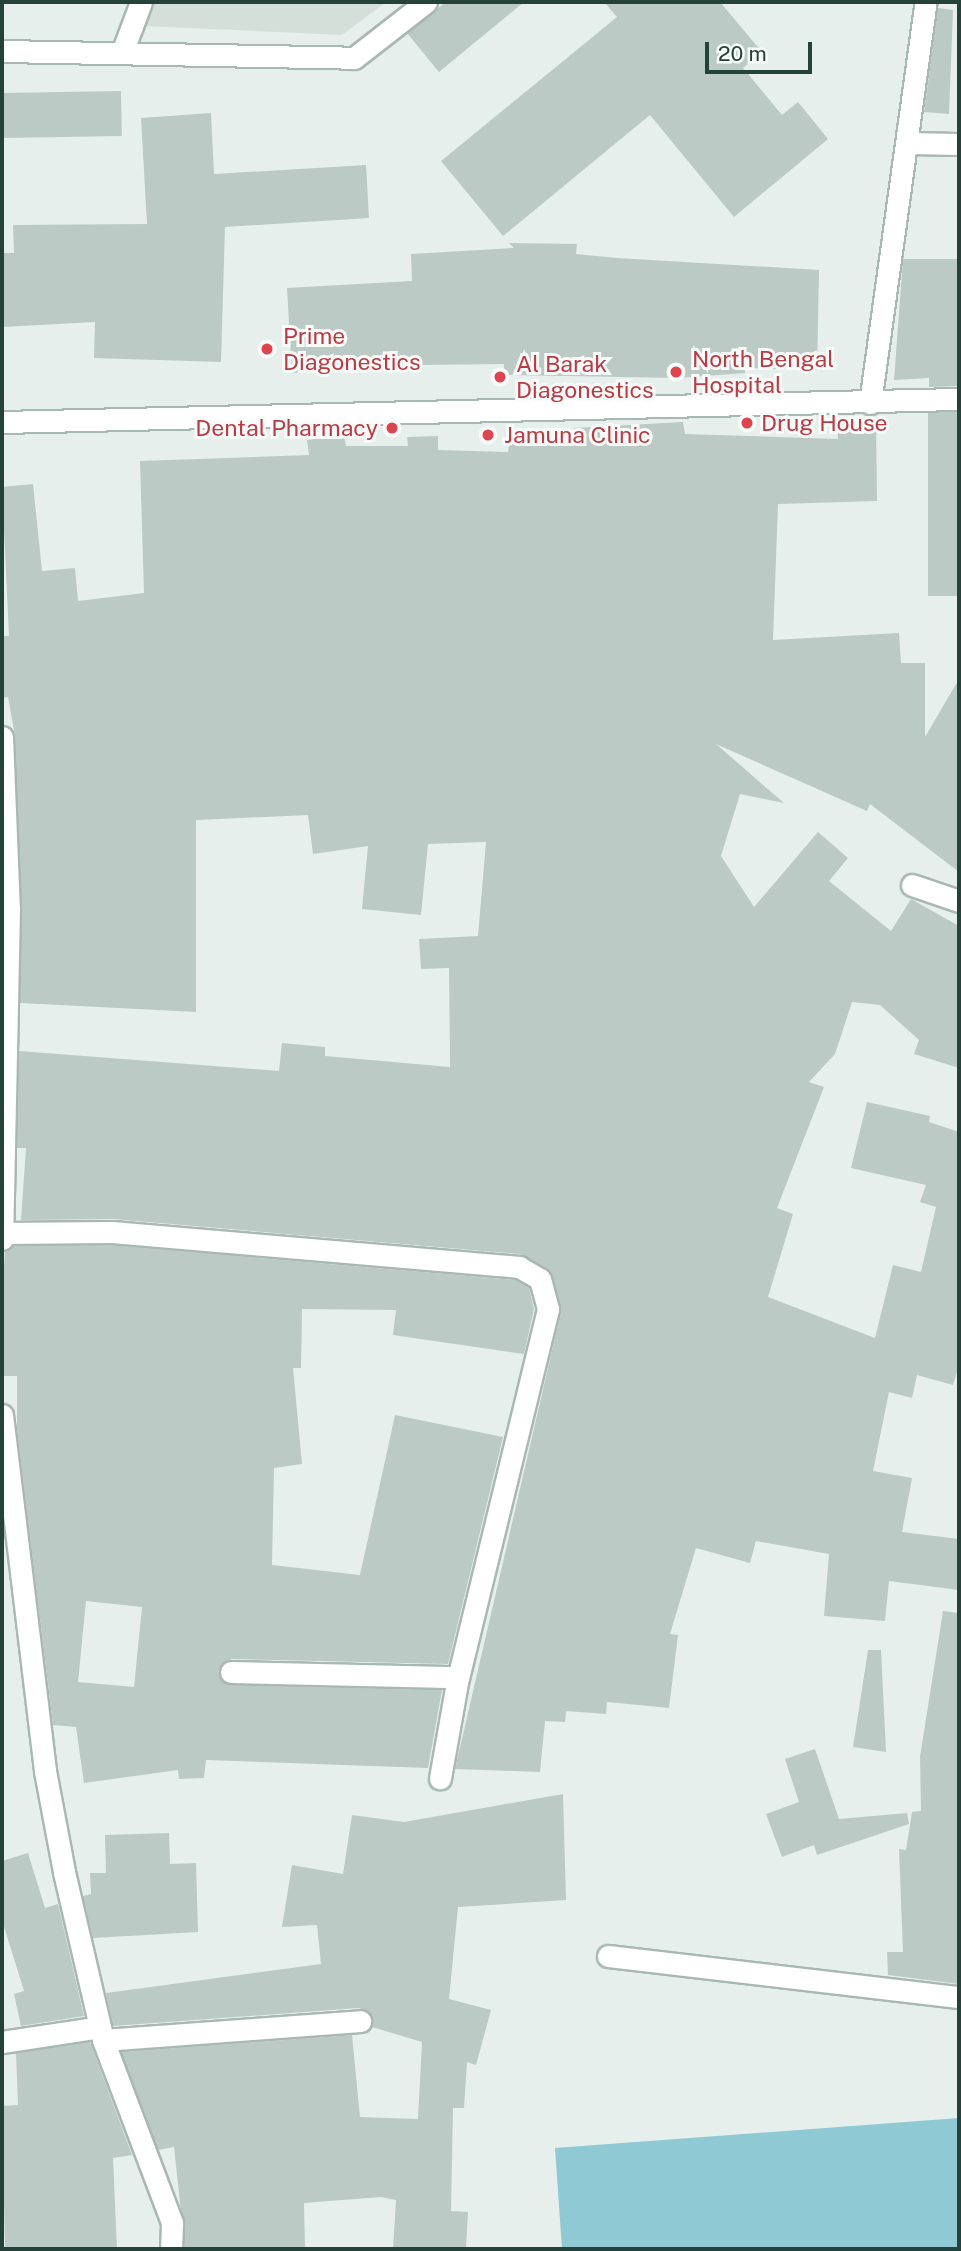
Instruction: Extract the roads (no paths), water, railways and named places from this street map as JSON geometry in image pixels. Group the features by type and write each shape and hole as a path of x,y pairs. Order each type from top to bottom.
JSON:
{"street":[{"path":"123,50 141,2"},
{"path":"2,51 123,50 354,58 426,2"},
{"path":"870,403 909,144 926,2"},
{"path":"909,144 959,144"},
{"path":"2,422 959,399"},
{"path":"2,737 9,909 2,1238"},
{"path":"912,885 959,901"},
{"path":"2,1233 113,1232 519,1267 541,1279 548,1308 458,1677 440,1778"},
{"path":"2,1415 45,1771 102,2033 172,2223 171,2249"},
{"path":"231,1672 458,1677"},
{"path":"608,1956 959,1997"},
{"path":"2,2042 102,2033 360,2021"}],"water":[{"path":"959,2118 959,2249 562,2249 555,2148"}],"place":[{"name":"Prime Diagonestics","path":"267,349"},
{"name":"North Bengal Hospital","path":"676,372"},
{"name":"Al Barak Diagonestics","path":"500,377"},
{"name":"Drug House","path":"747,423"},
{"name":"Dental Pharmacy","path":"392,428"},
{"name":"Jamuna Clinic","path":"488,435"}]}
